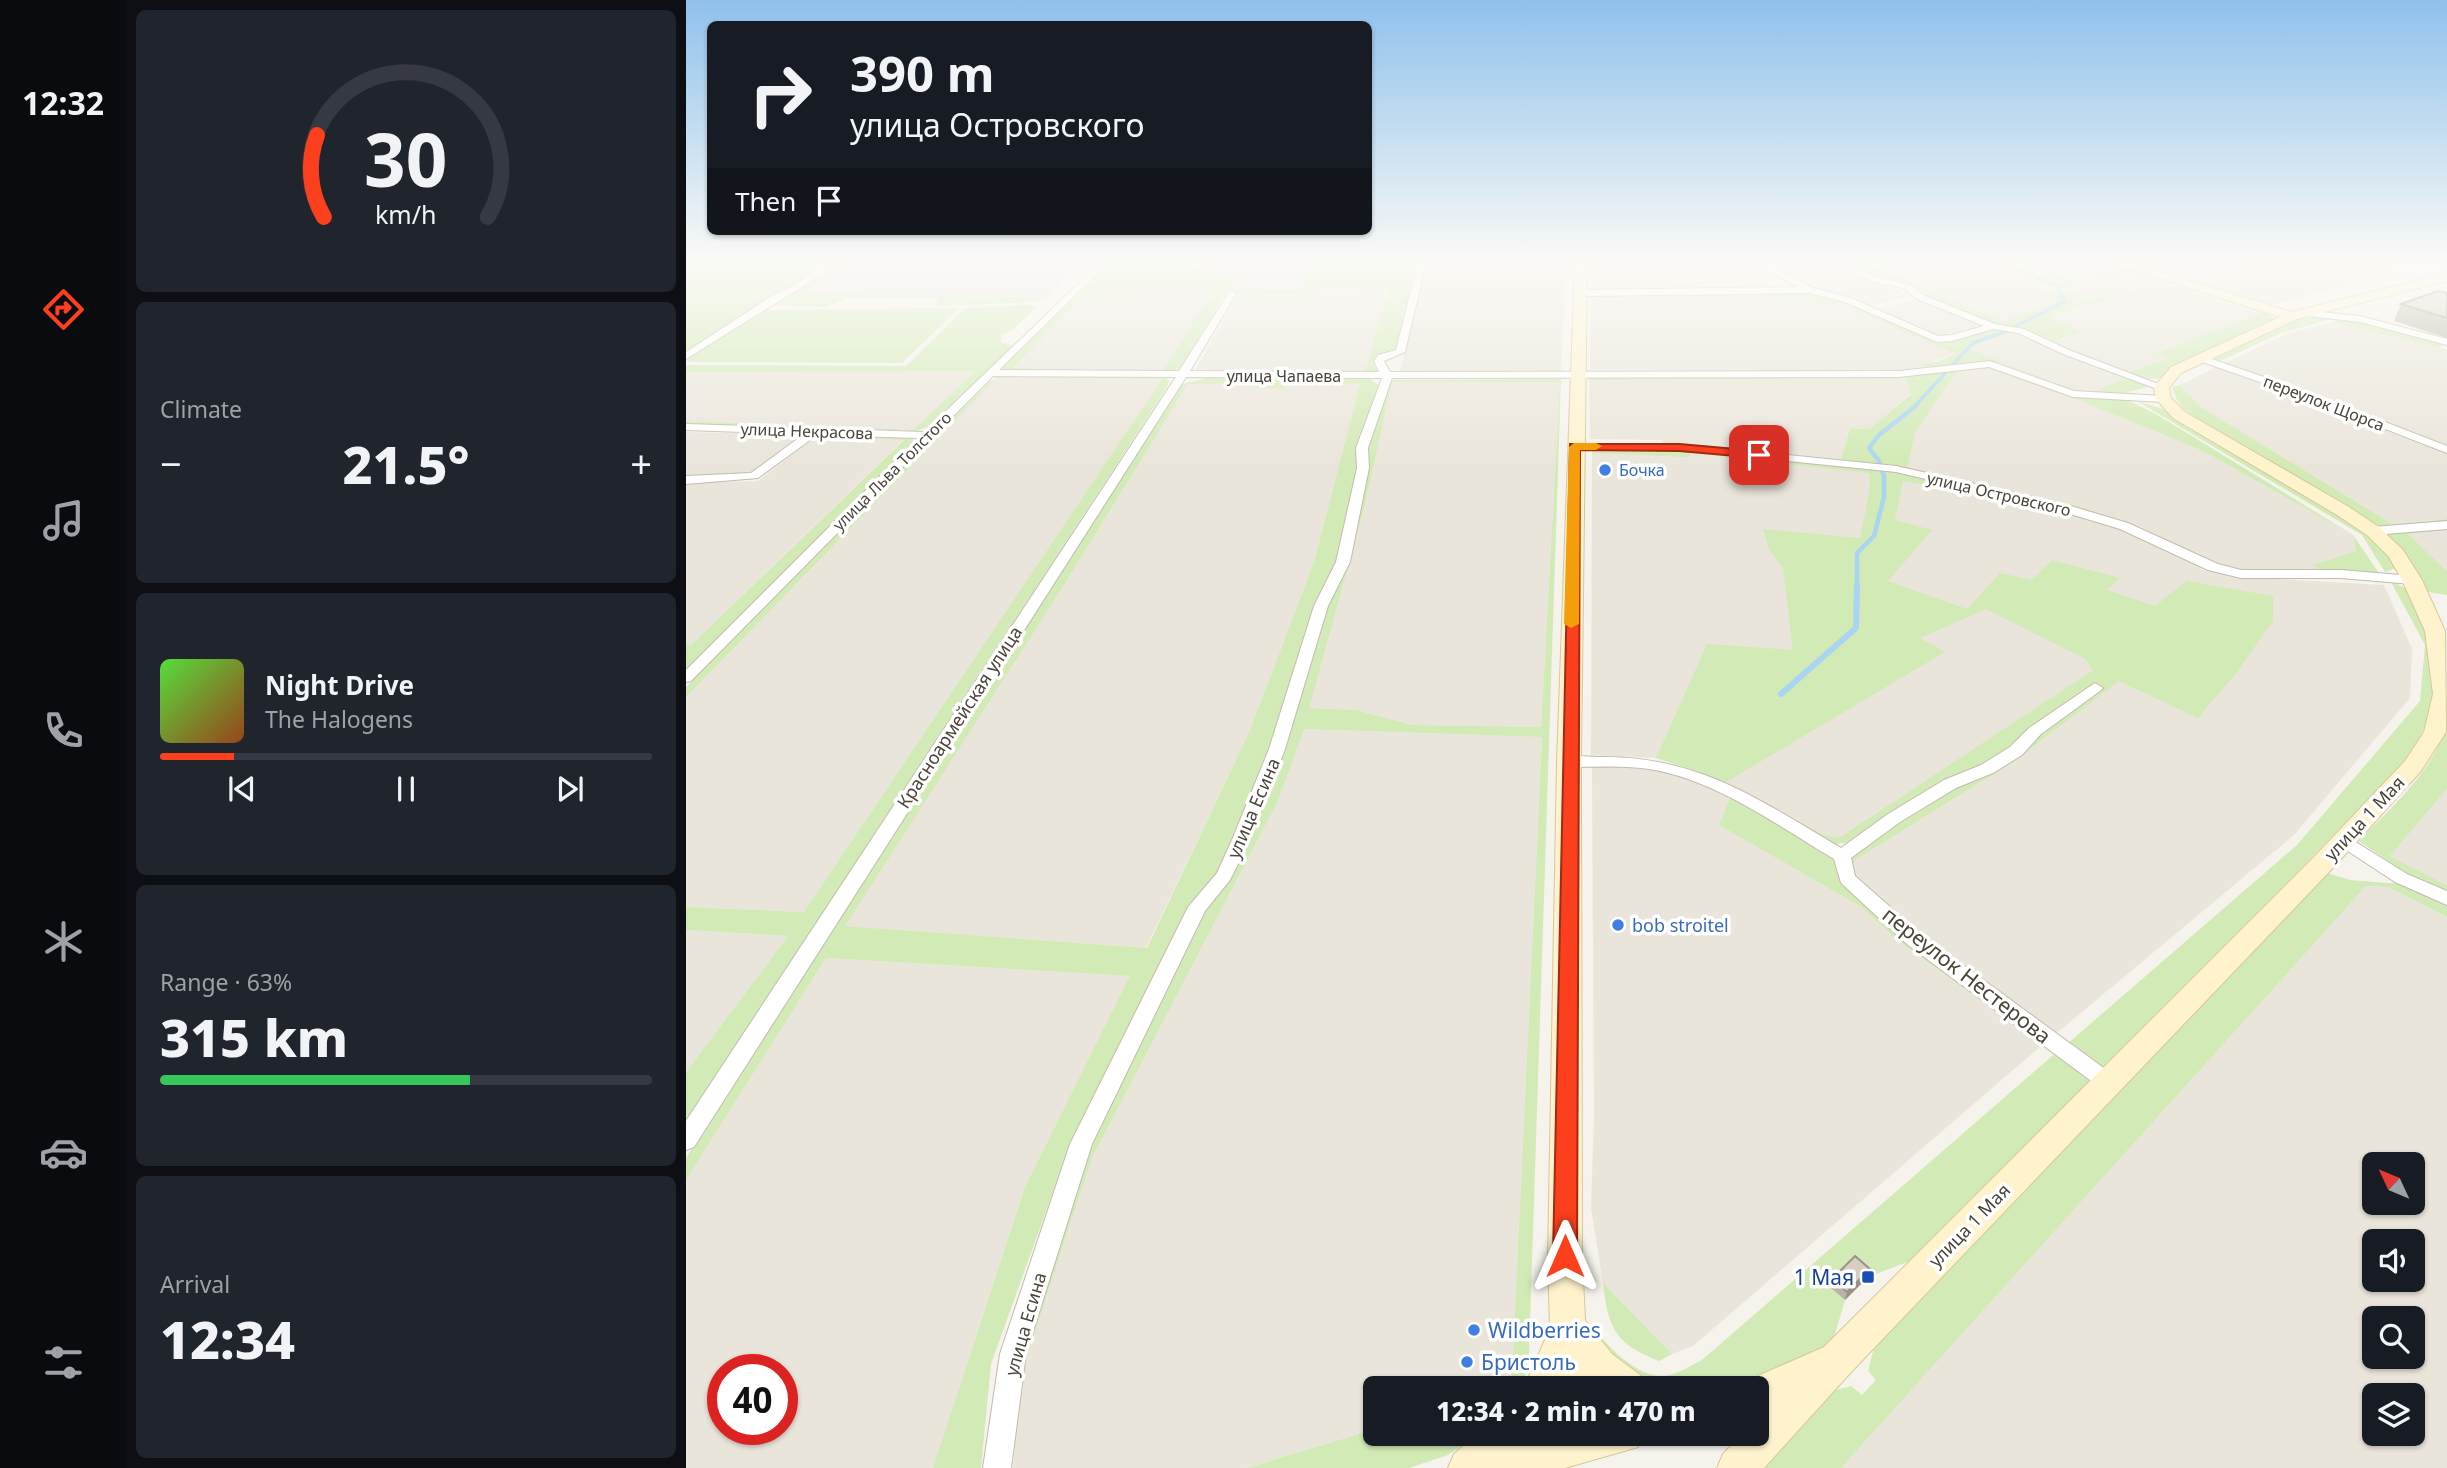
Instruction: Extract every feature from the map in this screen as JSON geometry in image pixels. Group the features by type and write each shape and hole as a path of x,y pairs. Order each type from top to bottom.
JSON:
{"main road":[{"path":"1570,1376 1565,1256 1569,762 1574,447 1579,332"},
{"path":"2162,393 2176,370 2260,332"},
{"name":"улица 1 Мая","path":"1769,1409 1840,1357 2343,841 2413,766 2435,732 2444,694 2435,631 2412,580 2396,555 2373,531 2343,511 2179,415 2162,393"},
{"path":"1568,1327 1599,1367 1611,1376"},
{"path":"1468,1468 1493,1446"},
{"path":"1719,1468 1737,1446"},
{"name":"улица 1 Мая","path":"1737,1468 1748,1446"},
{"path":"1491,1468 1572,1450"}],"street":[{"path":"686,356 723,332"},
{"name":"улица Льва Толстого","path":"686,678 1033,332"},
{"name":"Красноармейская улица","path":"686,1140 1209,332"},
{"name":"улица Есина","path":"997,1468 1013,1354 1081,1144 1197,907 1224,876 1246,829 1277,749 1321,606 1343,562 1363,468 1362,448 1387,377 1379,361 1381,357 1400,352 1405,332"},
{"path":"1920,332 1937,339 1974,332"},
{"path":"2022,332 2162,393"},
{"path":"2407,332 2447,342"},
{"name":"переулок Щорса","path":"2200,358 2447,450"},
{"name":"улица Чапаева","path":"991,373 1387,377 1858,375 1899,374 1979,363 2000,366 2073,394 2162,393"},
{"name":"улица Некрасова","path":"686,427 927,435"},
{"path":"686,480 754,476 815,431"},
{"name":"улица Островского","path":"1574,447 1679,447 1896,469 2060,507 2124,526 2213,567 2241,574 2340,574 2412,580"},
{"path":"2373,531 2447,525"},
{"path":"1569,762 1618,761 1657,765 1697,776 1842,856 1894,818 1950,784 1987,769 2017,751 2035,731 2095,688"},
{"path":"2343,841 2401,878 2447,898"},
{"name":"переулок Нестерова","path":"1842,856 1847,879 1916,940 2109,1083"},
{"path":"1549,1376 1568,1327"}],"shaded area":[{"path":"1049,332 1188,332 1163,371 1012,369"},
{"path":"1217,332 1376,332 1365,372 1195,371"},
{"path":"1410,332 1563,332 1561,372 1400,372"},
{"path":"1591,332 1903,332 1957,354 1921,364 1924,367 1891,371 1590,369"},
{"path":"1925,332 1957,332 1935,336"},
{"path":"2016,332 2129,378 2091,393 2074,391 1968,349 1981,341"},
{"path":"2064,332 2215,332 2157,352 2170,358 2128,373 2051,343 2070,336"},
{"path":"2296,332 2370,332 2447,350 2447,447 2223,364"},
{"path":"1979,365 1990,365 2029,379 2203,451 2353,535 2356,551 2314,565 2319,569 2242,572 2223,567 2136,525 2072,504 1907,469 1916,431 1957,372"},
{"path":"2216,367 2447,454 2447,519 2394,525 2201,407 2180,385"},
{"path":"977,371 913,430 686,421 686,372"},
{"path":"998,377 1162,379 804,912 686,907 686,697"},
{"path":"1905,378 1911,393 1869,429 1850,428 1841,459 1663,443 1663,440 1590,439 1589,380"},
{"path":"1560,381 1541,727 1412,725 1356,710 1308,708 1365,505 1392,382"},
{"path":"1188,384 1360,384 1314,562 1250,730 1146,948 844,926 1059,593"},
{"path":"686,432 805,435 762,469 745,476 686,476"},
{"path":"816,436 904,439 691,645 686,645 686,483 758,481"},
{"path":"1592,453 1691,453 1870,472 2064,512 2114,527 2192,560 2202,570 2240,577 2384,585 2412,649 2410,698 2294,835 2052,1037 1921,938 1852,877 1855,860 2012,763 2119,681 2093,670 1839,839 1824,835 1703,771 1656,758 1591,755"},
{"path":"2447,530 2447,571 2408,534"},
{"path":"1303,729 1542,737 1512,1375 1363,1376 1363,1433 1247,1468 1013,1468 1020,1378 1092,1158 1278,801"},
{"path":"1592,767 1655,769 1694,780 1730,798 1719,825 1861,907 1896,939 2042,1045 1693,1346 1672,1354 1603,1283 1591,1208 1594,1116"},
{"path":"2447,789 2447,885 2390,856"},
{"path":"2366,886 2388,887 2447,917 2447,1468 1841,1468"},
{"path":"686,930 788,936 686,1072"},
{"path":"826,958 1131,976 1025,1187 933,1468 686,1468 686,1180"}],"green space":[{"path":"686,332 716,332 686,351"},
{"path":"729,332 935,332 902,363 687,362 687,359"},
{"path":"941,332 1009,332 1001,335 1001,342 1013,346 927,427 917,431 686,424 686,421 913,430 976,371 686,372 686,365 906,366"},
{"path":"1040,332 1049,332 1013,368 1159,371 1010,370 1002,368"},
{"path":"1188,332 1203,332 1180,368 1163,371"},
{"path":"1376,332 1400,332 1395,351 1376,356 1372,362 1379,374 1195,371 1365,372"},
{"path":"1903,332 1915,332 1934,340 1955,340 1985,332 2009,332 1981,341 1969,349 2074,391 1998,362 1980,361 1924,367 1921,364 1956,354"},
{"path":"2028,332 2080,332 2051,343"},
{"path":"2213,332 2252,332 2162,378 2147,379 2128,373 2168,358 2156,353"},
{"path":"2269,332 2286,332 2218,362 2211,360"},
{"path":"2370,332 2393,332 2444,345 2439,348"},
{"path":"2047,344 2095,364 2065,353"},
{"path":"2095,364 2148,384 2147,387 2125,393 2091,393 2128,378"},
{"path":"1979,365 1957,372 1916,431 1907,469 1841,459 1850,428 1869,429 1911,394 1905,378 1589,380 1589,376 1841,377"},
{"path":"1000,377 1165,377 1169,381 686,1121 686,1072 788,936 686,930 686,907 804,912 1162,379"},
{"path":"1207,378 1370,379 1378,385 1356,448 1357,468 1335,563 1315,603 1279,719 1235,837 1216,875 1188,905 1071,1142 991,1364 981,1468 933,1468 1025,1187 1130,976 826,958 686,1180 686,1158 1179,385","holes":["1188,384 1255,384 1254,387 1283,389 1287,384 1360,384 1314,562 1250,730 1147,948 845,926 1059,593"]},
{"path":"996,379 686,697 686,687 989,382"},
{"path":"1561,379 1529,1353 1525,1376 1510,1376 1542,737 1304,729 1278,801 1092,1158 1020,1378 1024,1352 1088,1146 1203,909 1230,877 1325,605 1348,564 1369,466 1367,448 1390,380","holes":["1392,382 1560,382 1541,727 1412,725 1356,710 1309,708 1365,505"]},
{"path":"2180,385 2201,407 2394,525 2447,519 2447,522 2384,527 2372,524 2213,430 2184,409 2177,400 2172,387"},
{"path":"2069,396 2127,400 2156,414 2353,535 2203,451"},
{"path":"2137,401 2173,412 2361,529 2380,545 2398,567 2385,572 2362,535"},
{"path":"816,436 913,439 911,446 686,671 686,645 691,645 904,440"},
{"path":"1592,449 1682,450 1894,472 2015,501 1903,481 1895,520 1932,530 1888,581 1967,609 2000,573 2032,580 2052,560 2120,578 2107,590 2155,606 2187,581 2273,596 2273,621 2237,672 2198,718 2119,681 2012,763 1855,860 1852,877 1849,857 1897,821 1951,788 1993,771 2021,753 2038,733 2099,688 2092,685 2030,729 2013,748 1983,766 1945,782 1852,842 1836,844 1823,840 1699,772 1656,758 1707,644 1793,650 1783,568 1769,549 1763,529 1860,538 1870,473 1692,453 1688,457 1592,453","holes":["1986,609 2085,659 2093,670 1839,838 1824,835 1726,782 1945,652 1920,638"]},
{"path":"1907,469 2072,504 2136,525 2068,504 1947,480"},
{"path":"2447,527 2447,530 2408,534 2447,571 2447,595 2428,592 2402,554 2384,535"},
{"path":"2353,535 2379,573 2319,569 2313,565 2356,551"},
{"path":"2390,580 2410,591 2430,654 2433,687 2427,720 2421,735 2402,764 2378,790 2101,1069 2066,1045 2297,845 2420,701 2425,645"},
{"path":"2447,720 2447,789 2390,856 2447,885 2447,892 2405,873 2359,841 2424,770 2442,738"},
{"path":"1730,798 1835,857 1840,879 2046,1043 2042,1045 1896,939 1861,907 1719,825"},
{"path":"2327,873 2350,880 2400,884 2447,904 2447,917 2388,887 2366,886 1841,1468 1759,1468 1833,1391 1851,1386 1862,1395 1876,1380 1868,1371 1874,1348"},
{"path":"2058,1051 2092,1079 1910,1261 1831,1287 1845,1300 1833,1341 1819,1352 1768,1376 1661,1376 1672,1374 1702,1360"},
{"path":"1603,1283 1672,1354 1659,1361 1623,1341 1611,1323"},
{"path":"1591,1324 1621,1357 1651,1375 1661,1376 1629,1376 1592,1342"},
{"path":"1363,1433 1363,1446 1461,1446 1448,1455 1409,1468 1247,1468"}],"building":[{"path":"1855,1256 1870,1269 1847,1292 1832,1279"}],"waterway":[{"path":"1915,406 1973,343 2006,332"},
{"path":"1857,585 1857,553 1874,536 1884,497 1884,476 1879,461 1869,448 1879,435 1917,405"},
{"path":"1781,694 1856,628 1857,585"}],"slow traffic":[{"path":"1571,624 1574,447 1596,446"}],"place":[{"name":"Бочка","path":"1605,470"},
{"name":"bob stroitel","path":"1618,925"},
{"name":"1 Мая","path":"1868,1277"},
{"name":"Wildberries","path":"1474,1330"},
{"name":"Бристоль","path":"1467,1362"}],"route":[{"path":"1565,1256 1574,447 1679,447 1759,455"}]}
